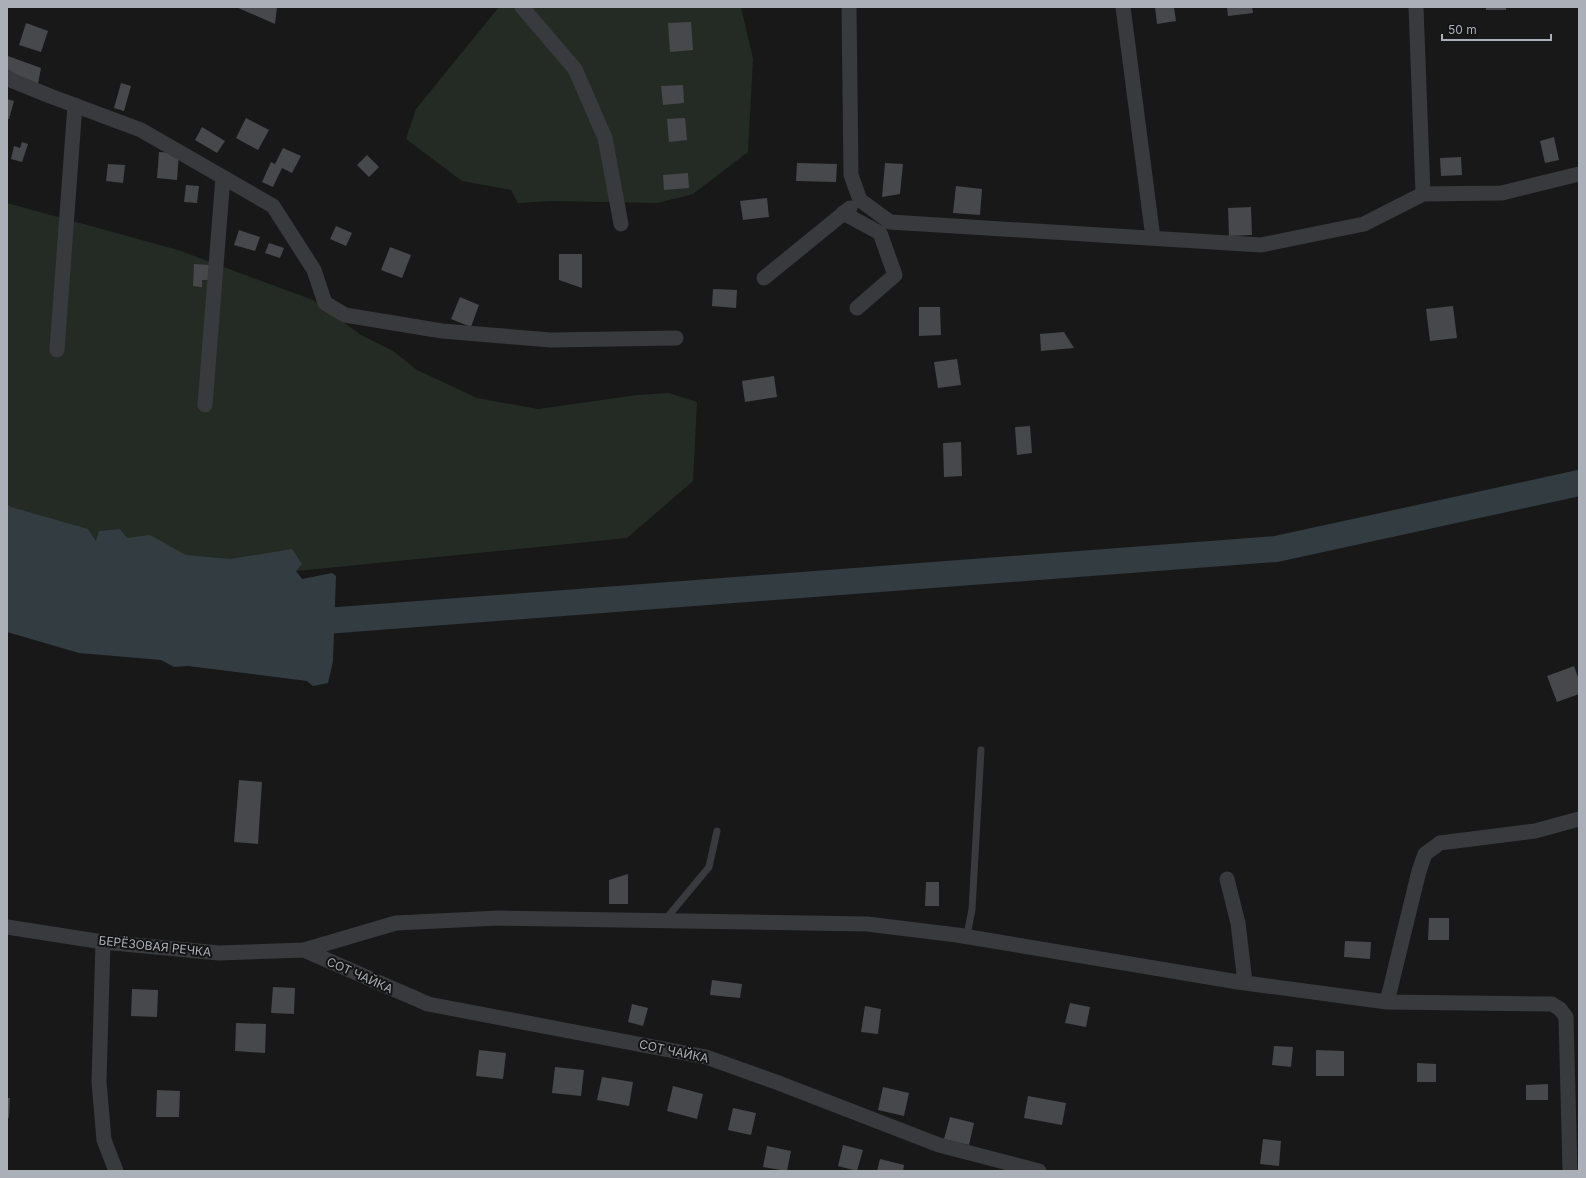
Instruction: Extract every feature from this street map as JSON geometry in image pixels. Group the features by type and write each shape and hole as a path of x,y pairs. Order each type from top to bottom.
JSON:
{"street":[{"path":"522,7 575,69 605,138 620,224"},
{"path":"849,7 851,175 860,200 890,222 1261,245 1364,224 1423,194 1502,193 1579,174"},
{"path":"1123,7 1153,238"},
{"path":"1416,7 1423,194"},
{"path":"7,77 141,130 273,206 314,270 325,303 345,314 442,331 551,340 676,338"},
{"path":"57,350 75,105"},
{"path":"205,405 223,177"},
{"path":"764,278 860,200"},
{"path":"843,213 880,233 895,275 857,308"},
{"path":"1387,1002 1419,871 1425,854 1440,843 1534,831 1579,819"},
{"path":"1227,879 1238,923 1245,982"},
{"path":"304,950 396,923 499,918 867,924 967,936 1245,982 1387,1002 1552,1004 1560,1009 1566,1017 1570,1171"},
{"name":"БЕРЁЗОВАЯ РЕЧКА","path":"7,927 103,942 219,953 304,950"},
{"path":"103,942 99,1082 104,1140 116,1171"},
{"name":"СОТ ЧАЙКА","path":"304,950 428,1004 706,1057 776,1082 939,1145 1039,1171"}],"lane":[{"path":"967,936 972,909 981,750"},
{"path":"664,920 710,866 717,831"}],"shaded area":[{"path":"499,7 741,7 753,59 748,152 693,194 657,203 551,201 518,203 511,190 462,181 406,139 416,109"},
{"path":"7,203 178,250 313,300 361,335 393,351 417,370 477,398 538,409 637,395 669,393 697,402 693,481 627,538 177,583 7,514"},
{"path":"7,504 11,507 88,529 96,541 99,531 120,529 127,538 150,535 186,555 230,559 292,549 302,564 296,571 302,579 332,573 336,576 333,661 328,683 313,686 307,681 188,666 174,667 161,660 79,653 7,632"}],"building":[{"path":"236,7 277,7 275,24"},
{"path":"1155,7 1174,7 1176,21 1157,24"},
{"path":"1227,7 1252,7 1253,13 1228,16"},
{"path":"1486,7 1506,7 1506,10 1486,10"},
{"path":"691,22 693,50 670,52 668,23"},
{"path":"26,23 48,31 41,52 19,45"},
{"path":"8,56 41,68 38,84 7,72"},
{"path":"121,83 131,86 124,111 114,108"},
{"path":"683,85 684,103 663,105 661,86"},
{"path":"7,99 14,101 9,119 7,119"},
{"path":"246,118 269,130 258,150 236,138"},
{"path":"685,118 687,140 669,142 667,119"},
{"path":"202,127 225,141 217,153 195,140"},
{"path":"1554,137 1559,160 1545,163 1540,141"},
{"path":"22,142 28,144 22,162 11,159 14,146 20,148"},
{"path":"283,148 301,156 292,173 282,168 273,187 262,182 271,162 275,164"},
{"path":"159,152 179,153 177,180 157,178"},
{"path":"367,155 379,167 369,177 357,165"},
{"path":"1461,157 1462,175 1441,176 1440,158"},
{"path":"797,163 837,164 836,182 796,181"},
{"path":"885,163 903,164 900,194 882,197"},
{"path":"108,164 125,165 123,183 106,181"},
{"path":"688,173 689,188 664,190 663,175"},
{"path":"186,185 199,186 197,203 184,202"},
{"path":"956,186 982,189 980,215 953,213"},
{"path":"767,198 769,217 743,220 740,201"},
{"path":"1251,207 1252,235 1229,236 1228,208"},
{"path":"336,226 352,233 346,246 330,239"},
{"path":"239,230 260,237 255,251 234,245"},
{"path":"269,243 284,248 280,258 265,253"},
{"path":"390,247 411,255 402,278 381,270"},
{"path":"559,254 582,254 582,288 559,280"},
{"path":"194,264 209,265 208,280 202,280 202,287 193,286"},
{"path":"713,289 737,290 736,308 712,306"},
{"path":"460,297 479,305 471,327 451,319"},
{"path":"1453,306 1457,338 1430,341 1426,309"},
{"path":"919,307 940,307 941,335 919,336"},
{"path":"1064,332 1074,348 1041,351 1040,334"},
{"path":"957,359 961,385 938,388 934,362"},
{"path":"774,376 777,397 745,402 742,381"},
{"path":"1030,426 1032,453 1017,455 1015,427"},
{"path":"961,442 962,476 944,477 943,443"},
{"path":"1574,666 1579,680 1579,694 1557,702 1547,676"},
{"path":"239,780 262,782 258,844 234,842"},
{"path":"628,874 628,904 609,904 609,880"},
{"path":"926,882 939,882 939,906 925,906"},
{"path":"1429,918 1449,918 1449,940 1428,940"},
{"path":"1345,941 1371,942 1370,959 1344,957"},
{"path":"712,980 742,984 740,998 710,995"},
{"path":"273,987 295,988 294,1014 271,1013"},
{"path":"132,989 158,990 157,1017 131,1016"},
{"path":"1070,1003 1090,1007 1086,1027 1065,1023"},
{"path":"632,1004 648,1008 643,1026 628,1022"},
{"path":"865,1006 881,1009 878,1034 861,1032"},
{"path":"236,1023 266,1024 265,1053 235,1051"},
{"path":"1274,1046 1293,1047 1291,1067 1272,1065"},
{"path":"479,1050 506,1053 503,1079 476,1076"},
{"path":"1316,1050 1344,1051 1344,1076 1316,1076"},
{"path":"1417,1063 1436,1064 1436,1082 1417,1082"},
{"path":"555,1067 584,1070 581,1096 552,1093"},
{"path":"602,1077 633,1082 629,1106 597,1100"},
{"path":"1548,1084 1548,1100 1526,1100 1526,1085"},
{"path":"673,1086 703,1094 697,1119 667,1111"},
{"path":"883,1087 909,1093 904,1116 878,1110"},
{"path":"157,1090 180,1091 179,1117 156,1117"},
{"path":"1028,1096 1066,1103 1062,1125 1024,1118"},
{"path":"7,1098 10,1098 9,1118 7,1117"},
{"path":"733,1108 756,1113 751,1135 728,1130"},
{"path":"950,1117 974,1123 969,1145 944,1139"},
{"path":"1263,1139 1281,1141 1279,1166 1260,1164"},
{"path":"843,1145 863,1150 857,1171 838,1166"},
{"path":"767,1146 791,1151 787,1171 763,1167"},
{"path":"880,1159 904,1165 903,1171 877,1171"}],"waterway":[{"path":"299,623 1276,549 1579,483"}]}
